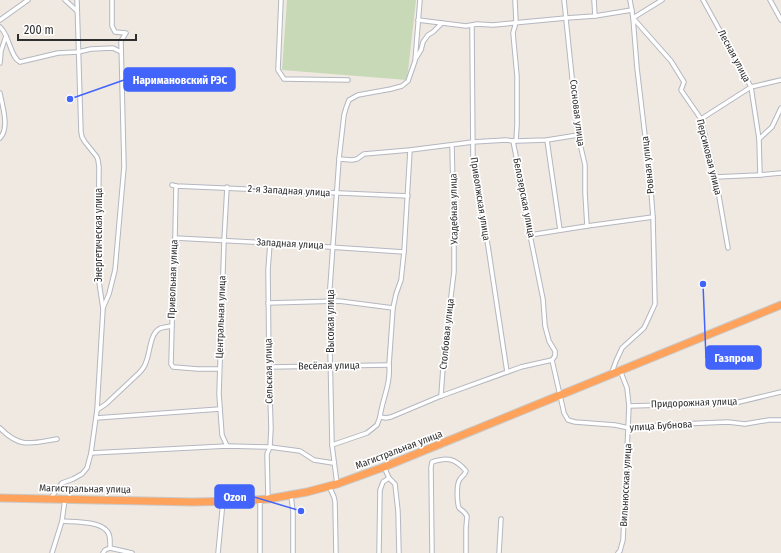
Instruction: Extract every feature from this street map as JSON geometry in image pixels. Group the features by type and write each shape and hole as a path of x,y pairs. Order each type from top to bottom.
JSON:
{"highway":[{"name":"Магистральная улица","path":"0,498 193,502 224,501 268,499 329,486 384,467 781,306"}],"street":[{"path":"0,20 28,0"},
{"path":"65,0 77,11"},
{"name":"Энергетическая улица","path":"50,499 62,483 82,474 87,468 91,453 97,410 103,309 98,275 99,167 98,160 82,137 77,0"},
{"path":"112,0 112,26 116,32 126,33 121,41 113,48"},
{"path":"281,0 278,70 284,79 348,80"},
{"path":"415,61 420,0"},
{"name":"Белозерская улица","path":"515,0 516,22 513,33 517,76 518,125 514,141 520,187 543,299 545,326 549,342 555,353 552,360 559,395"},
{"name":"Сосновая улица","path":"564,0 578,135 585,165 587,226"},
{"path":"594,0 595,16"},
{"name":"Ровная улица","path":"612,374 622,348 644,328 655,304 653,217 650,178 630,0"},
{"path":"633,18 662,0"},
{"name":"Лесная улица","path":"703,0 751,87 759,139 760,175"},
{"path":"770,0 781,20"},
{"path":"418,20 472,26 477,24 493,25 595,16 632,10"},
{"name":"Персиковая улица","path":"633,18 671,61 684,82 681,90 701,119 716,177 728,248"},
{"path":"415,61 423,42 428,35 434,32 442,23"},
{"name":"Приволжская улица","path":"472,26 473,163 488,246 507,372"},
{"path":"0,27 6,34 15,59 20,62 58,53 78,52 91,49 113,48 118,49 121,52"},
{"path":"0,63 1,51 6,34"},
{"path":"103,309 109,294 115,270 124,167 121,41"},
{"name":"Высокая улица","path":"337,484 333,463 332,445 329,301 344,115 349,100 358,95 402,86 408,81 415,61"},
{"path":"701,119 751,87 781,80"},
{"path":"0,93 5,126 3,134 0,138"},
{"path":"759,139 772,127 781,108"},
{"path":"340,159 352,160 357,159 364,154 473,142 547,140 578,135"},
{"path":"547,140 560,230"},
{"name":"Усадебная улица","path":"452,145 454,272"},
{"path":"332,445 367,433 377,425 382,405 387,394 390,371 389,365 393,308 401,280 404,252 410,150"},
{"path":"716,177 781,173"},
{"name":"2-я Западная улица","path":"174,185 408,196"},
{"name":"Привольная улица","path":"97,410 106,404 144,367 147,361 151,341 156,331 160,328 172,326 175,238 174,185"},
{"name":"Центральная улица","path":"227,187 219,369 222,435 227,446"},
{"path":"530,234 653,217"},
{"name":"Западная улица","path":"175,238 404,252"},
{"name":"Сельская улица","path":"268,499 267,454 270,447 271,428 268,366 268,270 270,243"},
{"name":"Столбовая улица","path":"441,396 444,353 454,272"},
{"path":"268,303 347,301 393,308"},
{"path":"172,326 171,364 173,367 219,369"},
{"path":"380,417 391,417 441,396 507,372 552,360"},
{"name":"Весёлая улица","path":"268,366 389,365"},
{"name":"Вильнюсская улица","path":"618,553 623,540 629,428 627,388 620,370"},
{"name":"Придорожная улица","path":"629,406 735,403 781,392"},
{"name":"улица Бубнова","path":"559,395 564,413 568,420 575,422 615,425 629,428 728,422 744,424 769,420 781,420"},
{"path":"96,418 220,409"},
{"path":"0,428 13,440 22,442 31,443 57,439"},
{"path":"91,453 227,446 270,447 300,451 314,460 333,463"},
{"path":"432,553 431,467 432,462 440,459 451,459 466,471 464,476 459,479 457,488 459,508 467,516 466,553"},
{"path":"384,467 389,478 395,484 399,553"},
{"path":"379,553 380,490 383,482 389,478"},
{"path":"329,486 335,502 336,553"},
{"path":"291,495 293,512 293,553"},
{"path":"52,553 62,521 65,499"},
{"path":"260,499 260,553"},
{"path":"218,553 224,501"},
{"path":"499,553 501,519"},
{"path":"62,521 95,524 101,526 107,530 110,537 110,548"},
{"path":"103,553 105,550 110,548 132,553"}],"green space":[{"path":"287,0 416,0 407,80 282,70"}],"place":[{"name":"Наримановский РЭС","path":"70,99"},
{"name":"Газпром","path":"703,284"},
{"name":"Ozon","path":"301,511"}]}
